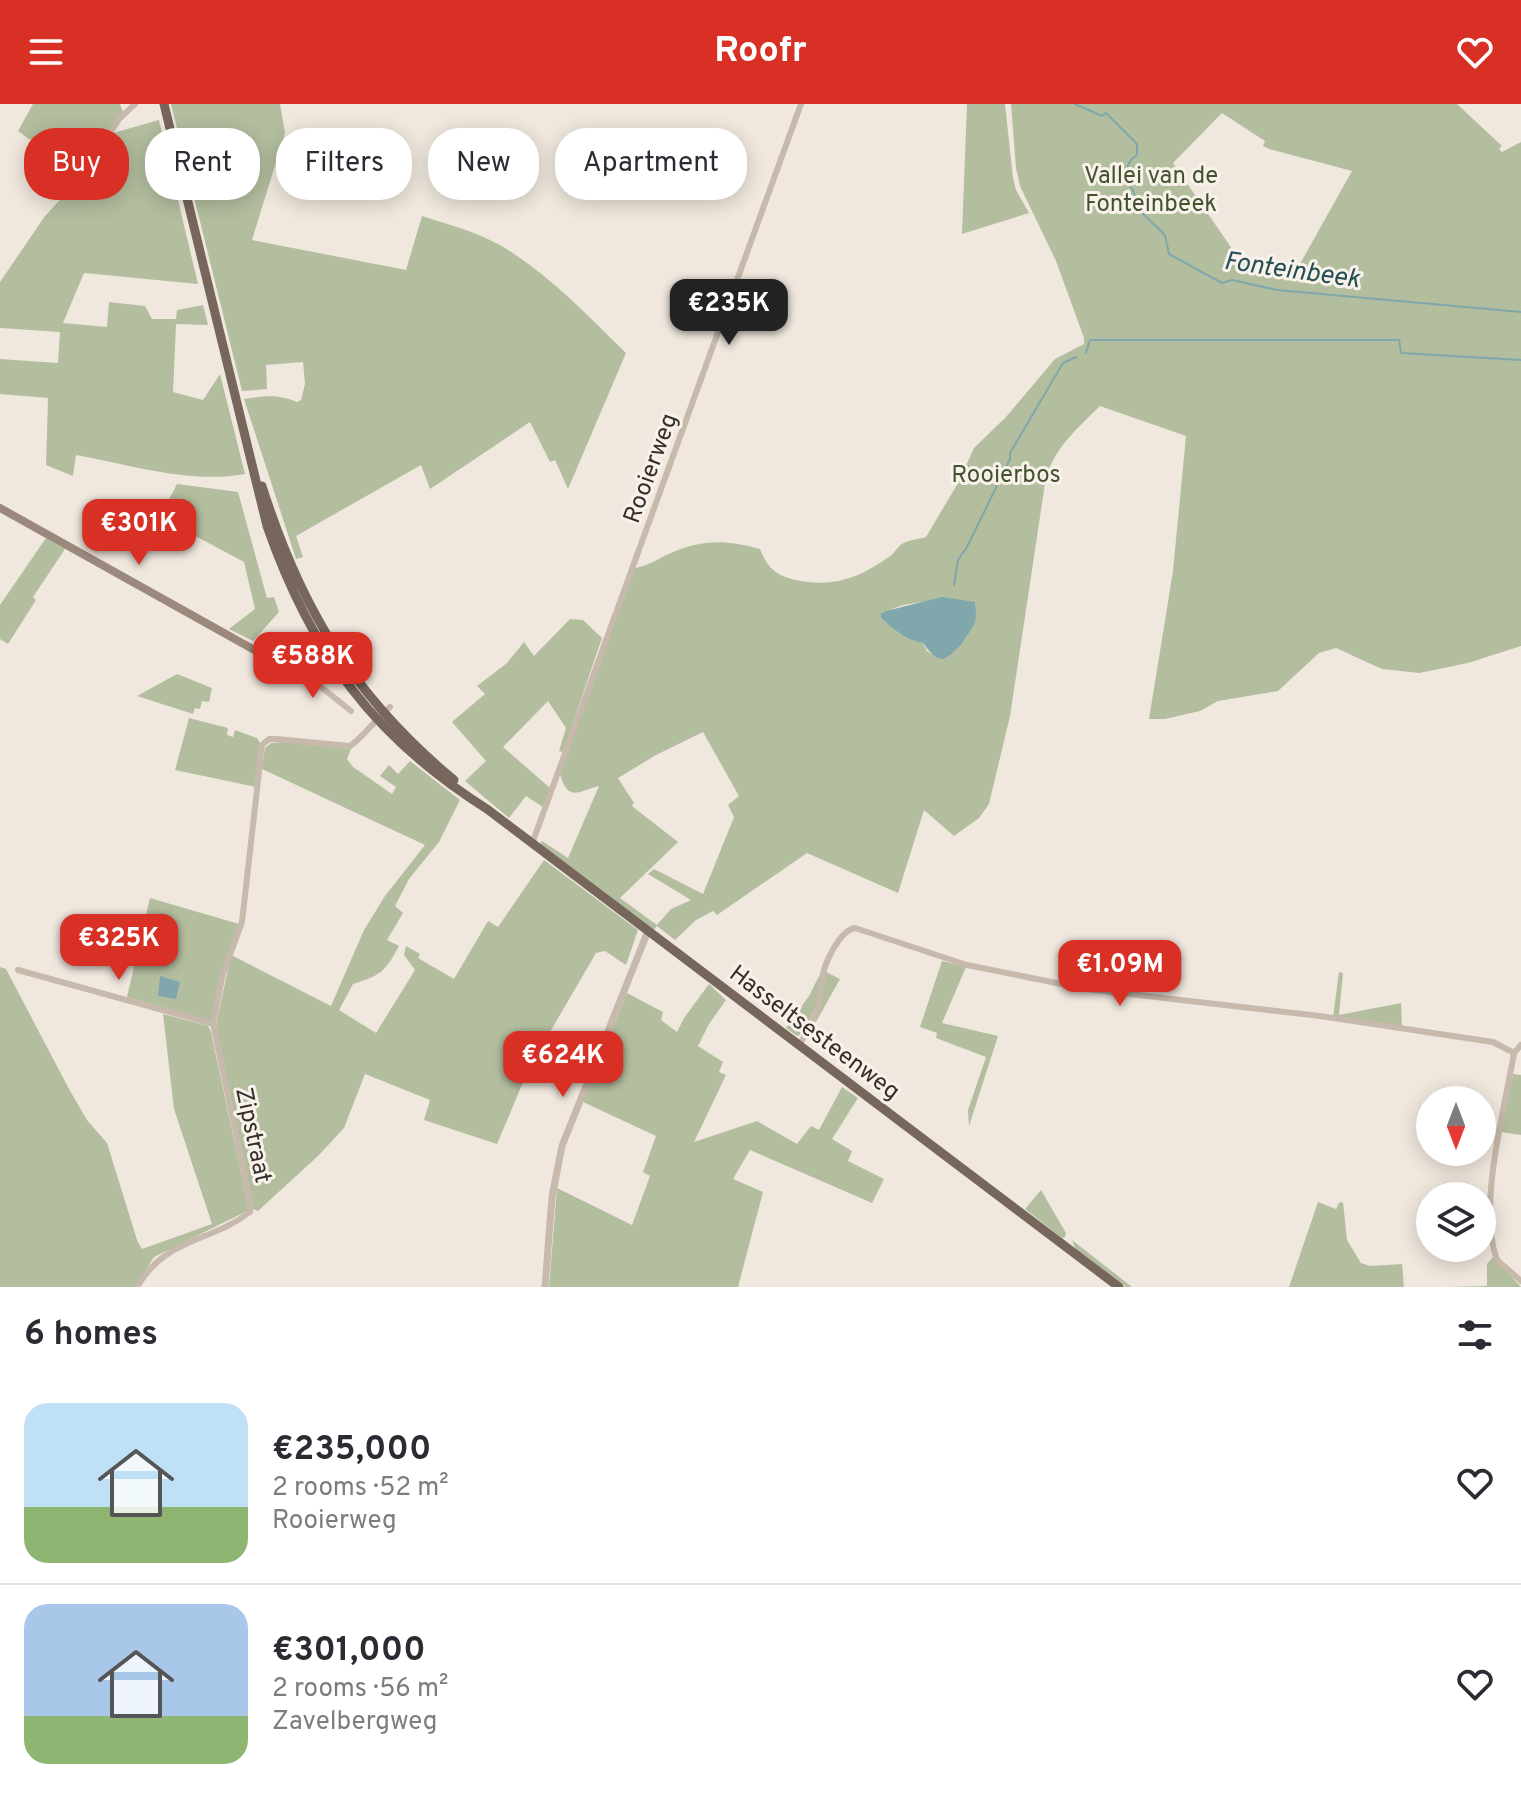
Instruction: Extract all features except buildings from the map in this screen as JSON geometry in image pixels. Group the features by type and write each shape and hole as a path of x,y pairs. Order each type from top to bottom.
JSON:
{"main road":[{"name":"Hasseltsesteenweg","path":"164,104 267,526 285,577 327,655 383,712 424,763 1119,1287"},
{"name":"Hasseltsesteenweg","path":"246,435 294,573 336,661"},
{"path":"0,508 293,670 308,670 336,661"},
{"path":"308,670 327,655"}],"street":[{"path":"113,128 135,104"},
{"name":"Rooierweg","path":"532,844 801,104"},
{"path":"308,670 316,683 351,711"},
{"path":"18,970 213,1024 223,974 242,922 262,745 269,739 276,739 350,746 383,712"},
{"path":"799,1045 818,1008 822,977 829,960 848,930 855,928 967,965 1072,986 1320,1016 1493,1042 1514,1053"},
{"path":"545,1287 552,1197 562,1146 648,931"},
{"name":"Zipstraat","path":"137,1287 168,1252 250,1212 213,1024"},
{"path":"1521,1045 1514,1053 1498,1138 1492,1195 1492,1227 1497,1260 1521,1281"}],"green space":[{"path":"33,104 120,104 123,112 112,128 24,128 24,135 18,131"},
{"path":"171,104 280,104 284,128 276,128 276,162 252,240 406,270 422,216 470,232 516,255 596,323 626,353 568,489 555,460 550,462 530,422 430,489 421,465 296,536 303,557 296,559 244,399 271,396 297,402 301,400 305,384 303,362 266,365 267,389 242,391 195,200 260,200 260,128 177,128"},
{"path":"967,104 1005,104 1013,178 1029,213 962,234"},
{"path":"1011,104 1457,104 1502,146 1499,149 1502,152 1521,142 1521,646 1468,663 1419,673 1382,669 1336,648 1319,653 1278,691 1218,701 1200,711 1165,719 1149,719 1173,571 1186,436 1100,406 1062,447 1046,477 1010,716 989,804 979,818 954,836 924,810 898,893 807,853 717,915 713,911 696,920 675,940 657,926 654,930 540,844 542,841 568,858 599,786 571,792 560,774 635,568 694,545 726,543 760,549 770,567 786,577 825,583 858,575 889,557 902,544 926,537 958,483 974,448 1006,417 1055,359 1084,344 1056,261 1020,186","holes":["1222,113 1265,141 1263,146 1269,149 1352,171 1291,280 1251,266 1237,256 1173,163","975,602 971,630 962,642 940,659 927,651 923,643 901,634 881,618 898,607","703,732 739,796 728,805 734,817 703,894 654,869 648,874 691,900 671,909 657,925 620,898 678,842 632,806 634,803 618,778"]},
{"path":"159,120 161,128 145,128 145,200 178,200 198,284 84,273 63,323 107,327 109,302 145,306 152,319 176,319 177,310 203,305 208,325 176,324 173,392 203,400 220,374 245,474 182,475 76,455 73,476 46,465 48,398 0,394 0,359 58,363 60,332 0,328 0,282 45,216 60,200 129,200 129,128"},
{"path":"177,484 238,492 267,598 274,597 279,612 253,641 229,629 255,609 244,562 160,517"},
{"path":"46,538 65,549 33,597 36,600 8,644 0,639 0,605"},
{"path":"570,619 583,620 602,638 563,752 559,751 566,728 548,701 503,747 550,788 543,807 526,796 509,818 465,781 486,761 452,722 485,694 477,686 507,663 524,642 534,656"},
{"path":"177,674 212,688 209,702 202,701 200,709 195,708 193,714 137,696"},
{"path":"189,718 228,728 227,735 233,737 235,730 257,738 260,743 256,787 175,770"},
{"path":"271,743 351,749 347,759 353,767 392,794 396,787 380,776 389,765 398,774 410,761 460,800 439,842 409,879 395,906 403,913 387,940 399,946 394,955 381,971 353,984 339,1010 376,1033 415,970 404,955 406,946 420,954 418,958 454,979 488,921 498,927 544,860 638,930 626,965 605,951 596,953 529,1068 497,1144 424,1120 430,1100 365,1074 344,1128 258,1211 253,1209 216,1025 231,955 331,1006 364,930 385,896 425,845 262,769 265,748"},
{"path":"150,898 239,924 211,1021 127,997"},
{"path":"942,961 966,967 942,1023 998,1036 969,1126 968,1110 986,1057 936,1038 937,1033 920,1027"},
{"path":"0,967 6,969 87,1120 107,1143 142,1249 212,1224 174,1109 163,1014 208,1026 249,1210 154,1257 135,1287 0,1287"},
{"path":"826,972 840,979 816,1022"},
{"path":"1339,972 1343,973 1339,1015 1401,1003 1402,1027 1333,1017"},
{"path":"820,974 816,1006 804,1033 797,1036 786,1028 809,996"},
{"path":"709,984 726,1000 698,1046 723,1062 719,1072 726,1075 694,1142 757,1121 797,1144 811,1126 819,1130 842,1087 858,1098 832,1139 852,1151 848,1161 884,1179 872,1203 750,1150 733,1179 763,1192 738,1287 549,1287 557,1188 632,1225 650,1176 643,1172 656,1136 583,1102 627,993 663,1012 661,1020 677,1032"},
{"path":"1513,1074 1521,1075 1521,1135 1501,1132"},
{"path":"1041,1190 1066,1233 1065,1237 1062,1238 1025,1209"},
{"path":"1318,1202 1336,1209 1343,1202 1347,1240 1361,1263 1370,1266 1402,1264 1404,1287 1289,1287"},
{"path":"1072,1240 1132,1287 1126,1287 1075,1248"},
{"path":"1496,1260 1521,1287 1448,1287 1487,1286 1487,1264"}],"water":[{"path":"942,597 975,602 976,612 970,631 956,650 945,658 935,657 923,643 905,637 881,618 886,611"},
{"path":"160,976 180,982 176,999 158,996"}],"waterway":[{"name":"Fonteinbeek","path":"1075,104 1102,116 1106,113 1137,144 1137,155 1127,167 1129,182 1140,211 1165,235 1169,254 1222,283 1232,280 1277,290 1521,312"},
{"path":"1086,353 1090,340 1399,340 1401,353 1521,360"},
{"path":"954,585 958,560 1010,459 1010,453 1063,363 1076,357"}],"park label":[{"name":"Vallei van de Fonteinbeek","path":"1151,189"},
{"name":"Rooierbos","path":"1006,474"}]}
